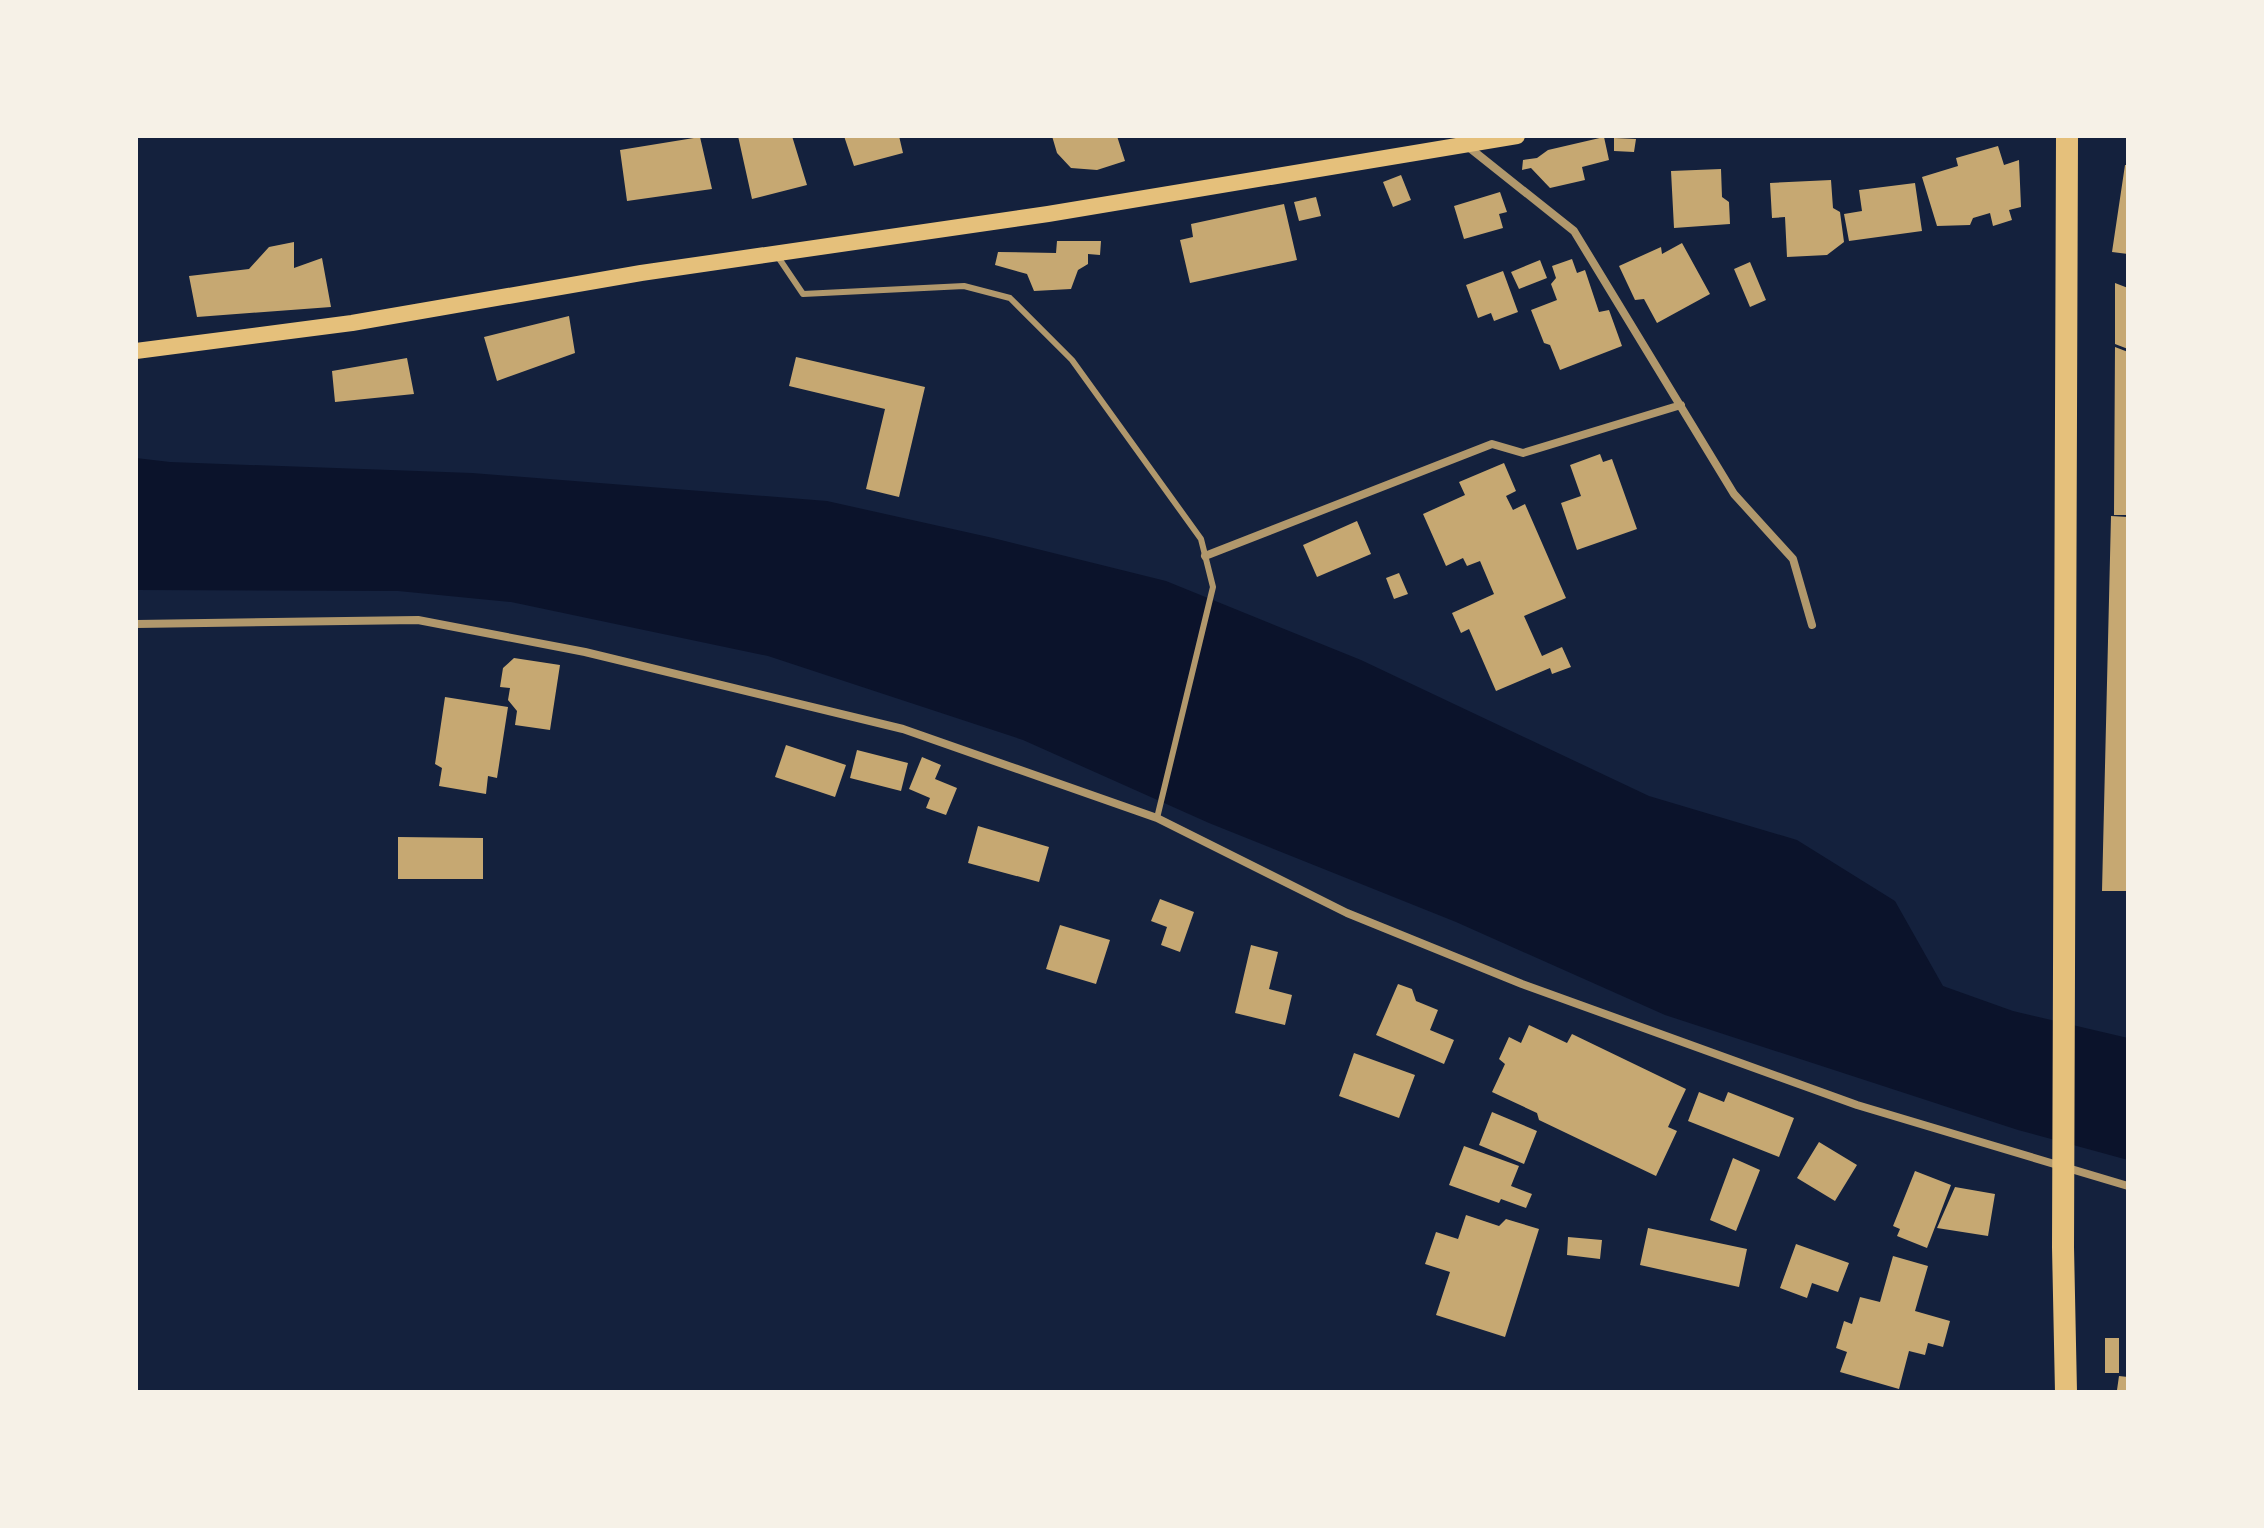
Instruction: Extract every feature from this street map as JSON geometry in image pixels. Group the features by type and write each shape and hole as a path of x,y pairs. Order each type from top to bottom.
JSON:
{"highway":[{"path":"2066,1392 2063,1247 2067,136"}],"main road":[{"path":"136,351 352,323 641,273 1048,214 1517,136"}],"street":[{"path":"1465,145 1574,231 1734,494 1793,559 1812,625"},
{"path":"1205,556 1492,444 1523,453 1681,405"},
{"path":"136,624 418,620 585,652 903,729 1157,818 1347,913 1522,984 1857,1105 2128,1186"}],"lane":[{"path":"776,254 803,294 964,286 1010,298 1072,360 1201,539 1213,587 1157,818"}],"water":[{"path":"136,458 170,462 472,473 827,501 1166,581 1361,660 1649,796 1797,840 1895,901 1943,986 2013,1011 2128,1038 2128,1160 2018,1130 1665,1015 1456,922 1209,823 1023,740 768,656 511,602 398,591 136,590"}],"building":[{"path":"738,136 792,136 807,185 752,199"},
{"path":"844,136 899,136 903,153 854,166"},
{"path":"1052,136 1117,136 1125,161 1097,170 1071,168 1057,153"},
{"path":"700,137 712,189 627,201 620,150"},
{"path":"1604,137 1609,160 1582,167 1585,180 1550,188 1531,168 1522,170 1523,160 1537,158 1548,150"},
{"path":"1614,138 1636,139 1634,152 1614,151"},
{"path":"1998,146 2004,165 2019,160 2021,207 2009,210 2012,220 1993,226 1990,213 1973,218 1970,225 1937,226 1922,177 1958,166 1956,158"},
{"path":"2125,165 2128,165 2128,254 2112,252"},
{"path":"1721,169 1722,197 1729,202 1730,224 1674,228 1671,171"},
{"path":"1401,175 1411,200 1393,207 1383,182"},
{"path":"1831,180 1833,208 1840,212 1844,242 1827,255 1787,257 1785,217 1772,218 1770,183"},
{"path":"1915,183 1922,231 1849,241 1844,214 1862,211 1859,190"},
{"path":"1500,192 1507,212 1499,214 1503,228 1464,239 1454,206"},
{"path":"1316,197 1321,216 1299,221 1294,202"},
{"path":"1284,204 1297,260 1190,283 1180,240 1193,237 1191,224"},
{"path":"1057,241 1101,241 1100,255 1088,254 1088,264 1078,270 1071,289 1034,291 1027,274 995,265 998,252 1056,253"},
{"path":"294,242 294,268 322,258 331,307 197,317 189,276 249,269 269,247"},
{"path":"1682,243 1710,294 1657,323 1644,299 1635,300 1619,266 1661,247 1662,254"},
{"path":"1572,259 1577,273 1585,270 1599,312 1609,310 1622,346 1560,370 1550,345 1544,343 1531,310 1557,300 1551,284 1556,278 1552,266"},
{"path":"1540,260 1547,278 1519,289 1511,272"},
{"path":"1750,262 1766,300 1750,307 1734,269"},
{"path":"1503,271 1518,312 1494,321 1491,313 1478,318 1466,285"},
{"path":"2115,283 2128,288 2128,349 2115,344"},
{"path":"569,316 575,353 497,381 484,337"},
{"path":"2115,347 2128,352 2128,515 2114,515"},
{"path":"796,357 925,387 899,497 866,489 885,409 789,386"},
{"path":"407,358 414,394 335,402 332,371"},
{"path":"1600,454 1603,462 1612,459 1637,529 1577,550 1561,503 1581,496 1570,465"},
{"path":"1504,463 1516,491 1506,496 1513,510 1525,504 1566,598 1524,616 1542,656 1562,647 1571,667 1552,674 1550,668 1496,691 1469,629 1461,633 1452,613 1494,594 1480,561 1467,566 1463,558 1446,566 1423,514 1465,495 1459,482"},
{"path":"2111,516 2128,517 2128,891 2102,891"},
{"path":"1357,521 1371,554 1317,577 1303,545"},
{"path":"1399,573 1408,594 1394,599 1386,578"},
{"path":"514,658 560,665 550,730 515,725 517,711 508,700 510,688 500,687 503,668"},
{"path":"445,697 508,707 497,778 488,776 486,794 439,786 442,768 435,764"},
{"path":"786,745 846,765 835,797 775,777"},
{"path":"857,750 908,763 901,791 850,778"},
{"path":"922,757 941,765 935,779 957,788 946,815 926,808 930,798 909,789"},
{"path":"978,826 1049,847 1039,882 968,863"},
{"path":"398,837 483,838 483,879 398,879"},
{"path":"1160,899 1194,912 1180,952 1161,945 1167,927 1151,921"},
{"path":"1060,925 1110,940 1096,984 1046,969"},
{"path":"1251,945 1278,952 1269,989 1292,995 1285,1025 1235,1013"},
{"path":"1398,984 1412,989 1416,1001 1438,1010 1430,1030 1454,1040 1444,1064 1376,1035"},
{"path":"1529,1025 1567,1043 1572,1034 1686,1089 1668,1127 1677,1131 1656,1176 1539,1120 1537,1113 1492,1092 1505,1064 1499,1059 1509,1037 1521,1043"},
{"path":"1354,1053 1415,1075 1399,1118 1339,1096"},
{"path":"1699,1092 1724,1102 1728,1092 1794,1118 1779,1157 1688,1121"},
{"path":"1492,1112 1537,1131 1524,1164 1479,1145"},
{"path":"1819,1142 1857,1165 1835,1201 1797,1178"},
{"path":"1464,1146 1519,1166 1511,1186 1532,1194 1526,1208 1501,1199 1499,1203 1449,1185"},
{"path":"1733,1158 1760,1170 1736,1231 1710,1220"},
{"path":"1915,1171 1951,1185 1927,1248 1897,1236 1900,1229 1893,1226"},
{"path":"1955,1187 1995,1194 1988,1236 1937,1228"},
{"path":"1466,1215 1499,1226 1506,1219 1539,1229 1505,1337 1436,1315 1450,1272 1425,1264 1436,1232 1458,1239"},
{"path":"1648,1228 1747,1249 1739,1287 1640,1265"},
{"path":"1568,1237 1602,1240 1600,1259 1567,1255"},
{"path":"1796,1244 1849,1263 1838,1292 1812,1283 1807,1298 1780,1288"},
{"path":"1893,1256 1928,1266 1915,1311 1950,1321 1943,1347 1928,1343 1925,1355 1909,1351 1899,1389 1840,1372 1847,1352 1836,1348 1844,1321 1852,1324 1860,1297 1880,1302"},
{"path":"2105,1338 2119,1338 2119,1373 2105,1373"},
{"path":"2119,1376 2128,1377 2128,1392 2117,1390"}]}
